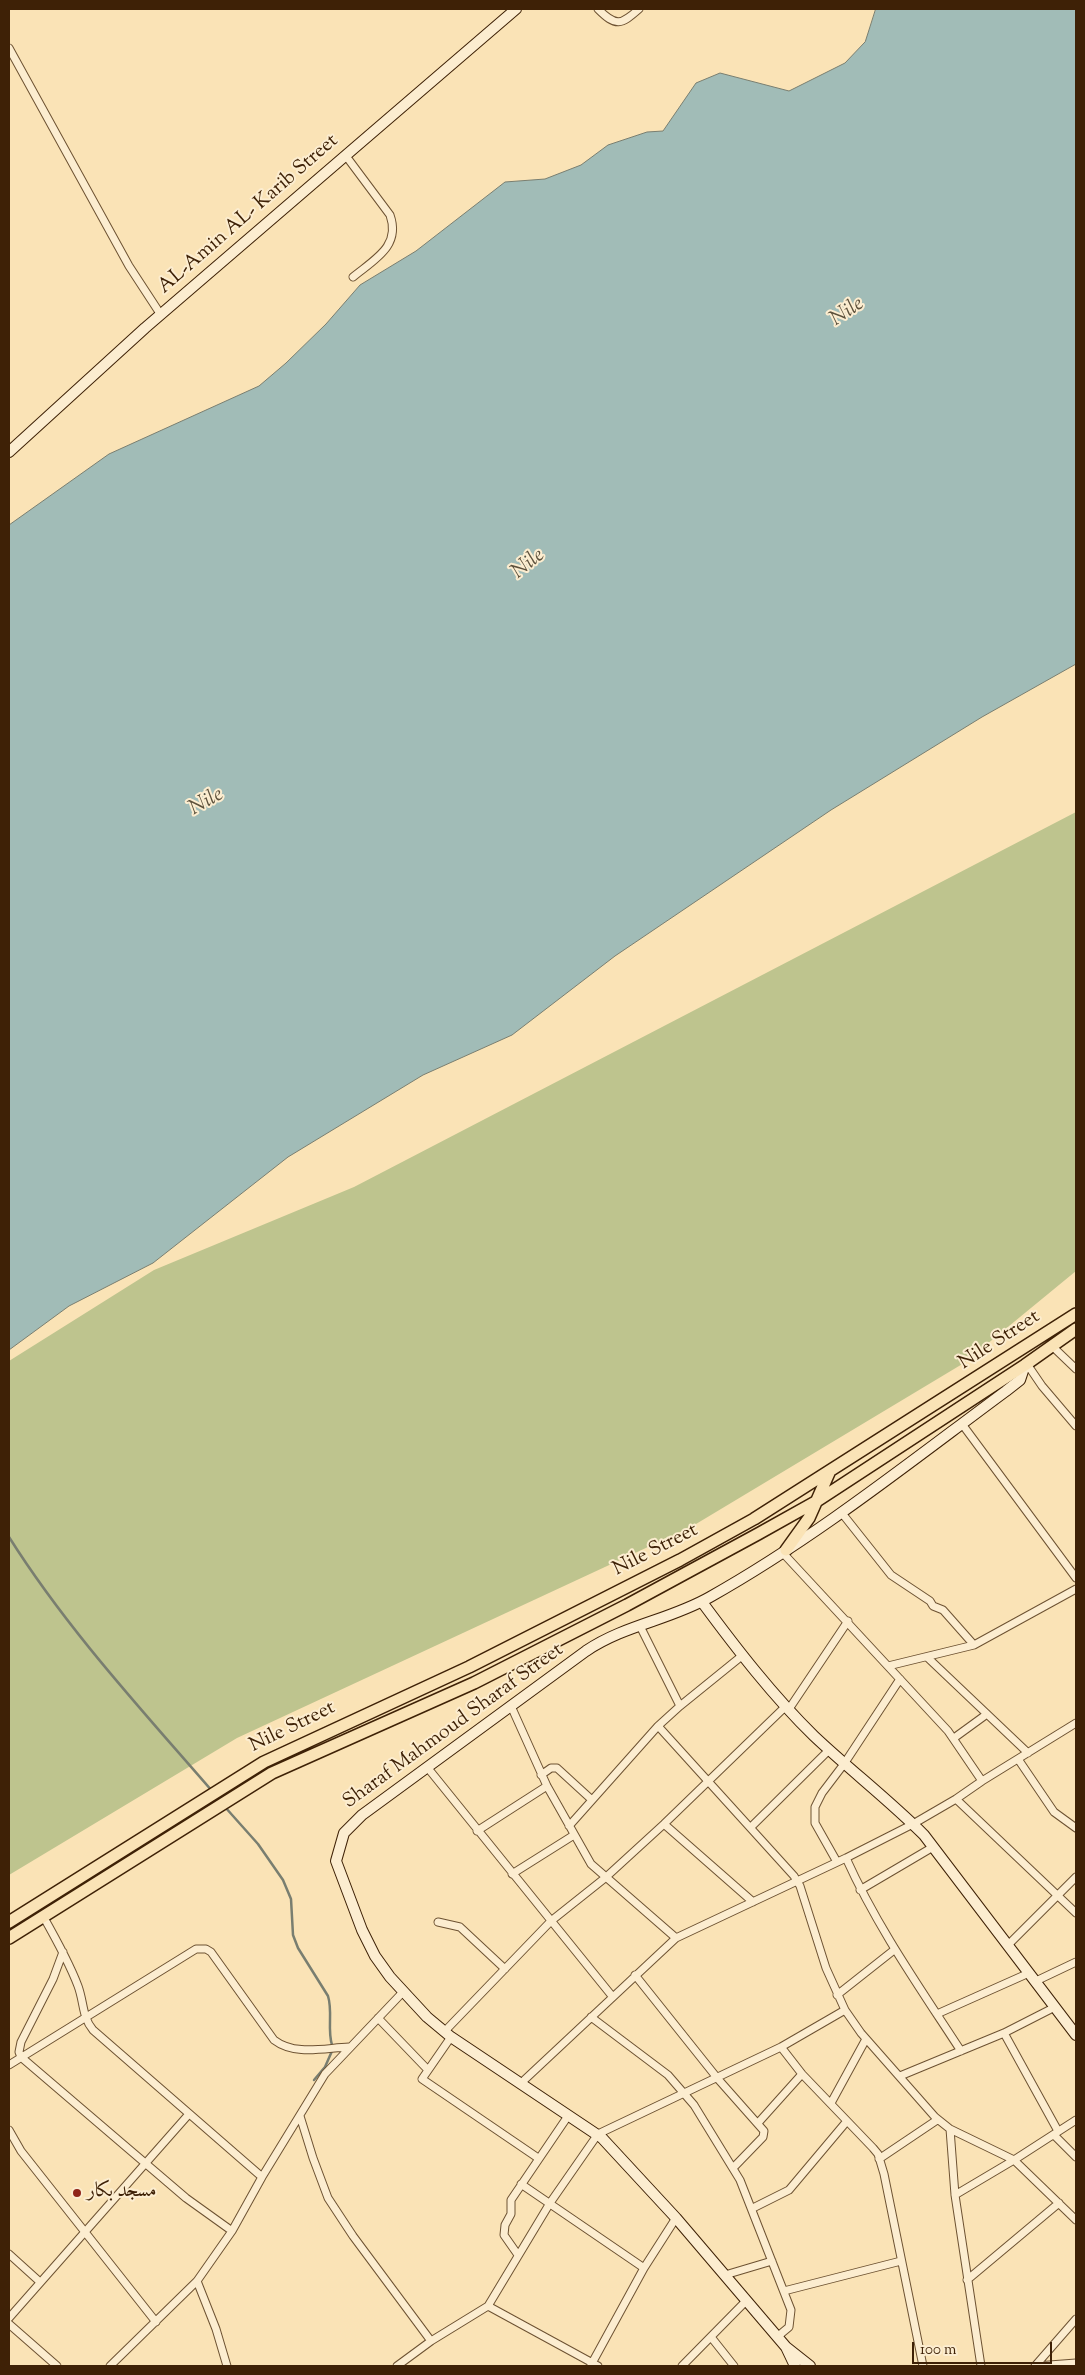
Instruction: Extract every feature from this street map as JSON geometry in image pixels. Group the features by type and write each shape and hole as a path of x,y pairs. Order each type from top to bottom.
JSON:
{"main road":[{"name":"Nile Street","path":"9,1922 197,1803 287,1750 469,1667 680,1560 754,1520 1076,1314"},
{"name":"Nile Street","path":"9,1938 238,1793 292,1763 474,1683 684,1575 817,1501 1076,1329"},
{"path":"784,1551 799,1534 817,1501 829,1472"}],"street":[{"name":"AL-Amin AL- Karib Street","path":"9,452 161,315 516,9"},
{"path":"598,9 608,18 620,23 639,9"},
{"path":"9,48 129,266 161,315"},
{"path":"346,156 390,215 393,225 393,237 388,246 353,277"},
{"path":"1052,1346 1076,1369"},
{"path":"1026,1364 1076,1426"},
{"name":"Sharaf Mahmoud Sharaf Street","path":"786,2347 676,2218 598,2134 568,2116 448,2035 403,1992 369,1946 339,1873 336,1856 344,1833 351,1825 426,1767 602,1640 702,1602 784,1551 841,1512 1014,1385 1022,1376 1026,1364"},
{"path":"962,1424 1076,1578"},
{"path":"841,1512 891,1575 930,1601 933,1606 943,1610 974,1645"},
{"path":"784,1551 954,1738 982,1781"},
{"path":"888,1666 974,1645 1076,1589"},
{"path":"702,1602 787,1707 829,1750 912,1824 933,1847 1076,2035"},
{"path":"538,2158 422,2079 448,2035 504,1968 551,1921 605,1878 787,1707 848,1621"},
{"path":"640,1626 680,1706"},
{"path":"569,1826 658,1726 743,1655"},
{"path":"927,1657 1028,1753"},
{"path":"838,1862 820,1834 814,1814 815,1807 822,1793 844,1764 900,1679"},
{"path":"511,1706 541,1775 591,1864 676,1938"},
{"path":"954,1738 987,1714"},
{"path":"520,2084 676,1938 838,1862 912,1824 956,1799 1076,1723"},
{"path":"658,1726 798,1881 837,1995 845,2010 866,2039 937,2120 950,2129 1014,2160 1076,2220"},
{"path":"751,1828 829,1750"},
{"path":"1018,1759 1054,1812 1076,1828"},
{"path":"426,1767 612,1996"},
{"path":"541,1775 552,1768 557,1768 592,1800"},
{"path":"477,1831 547,1786"},
{"path":"956,1799 1076,1913"},
{"path":"664,1824 753,1902"},
{"path":"512,1874 574,1835"},
{"path":"860,1890 933,1847"},
{"path":"846,1858 860,1890 894,1950 961,2050"},
{"path":"1008,1944 1076,1877"},
{"path":"43,1916 63,1952 79,1989 85,2018 93,2030 262,2177"},
{"path":"438,1922 460,1927 504,1968"},
{"path":"9,2065 196,1949 201,1948 211,1952 274,2040 282,2046 296,2050 349,2047"},
{"path":"837,1995 894,1950"},
{"path":"63,1952 53,1979 21,2042 19,2052 21,2057 186,2198 232,2231"},
{"path":"937,2014 1076,1962"},
{"path":"635,1975 718,2079 764,2131 764,2135 733,2168"},
{"path":"110,2366 197,2281 232,2231 262,2177 325,2074 403,1992"},
{"path":"900,2076 1004,2033 1055,2007"},
{"path":"397,2366 431,2341 488,2306 550,2202 598,2134 718,2079 781,2047 845,2010"},
{"path":"591,2017 668,2075 686,2094 733,2168 753,2208 791,2310 791,2323 787,2330 777,2337"},
{"path":"378,2018 428,2070"},
{"path":"1004,2033 1056,2133 1076,2157"},
{"path":"831,2103 866,2039"},
{"path":"781,2047 802,2074 873,2148 879,2159 884,2174 923,2366"},
{"path":"758,2123 802,2074"},
{"path":"9,2318 189,2114"},
{"path":"300,2116 328,2198 352,2236 431,2341"},
{"path":"518,2255 504,2236 505,2225 511,2214 511,2200 568,2116"},
{"path":"879,2159 937,2120"},
{"path":"955,2194 1014,2160 1076,2120"},
{"path":"753,2208 789,2190 846,2122"},
{"path":"950,2129 955,2194 981,2366"},
{"path":"9,2130 21,2151 156,2322"},
{"path":"521,2184 644,2268"},
{"path":"967,2280 1059,2202"},
{"path":"488,2306 594,2365 644,2268 676,2218"},
{"path":"9,2254 40,2282"},
{"path":"725,2275 772,2261"},
{"path":"784,2291 901,2261"},
{"path":"197,2281 228,2366"},
{"path":"682,2366 747,2300"},
{"path":"1035,2366 1076,2319"},
{"path":"9,2324 57,2366"},
{"path":"711,2337 734,2366"},
{"path":"786,2347 795,2366"},
{"path":"786,2347 810,2366"},
{"path":"1035,2366 1076,2363"}],"green space":[{"path":"1076,812 1076,1271 964,1363 691,1527 237,1738 9,1875 9,1361 154,1270 354,1187"}],"water":[{"name":"Nile","path":"876,9 1076,9 1076,664 982,717 831,810 615,956 512,1035 423,1075 288,1157 153,1263 69,1306 9,1350 9,525 109,454 259,386 326,324 360,285 416,251 505,182 545,179 581,165 608,145 647,132 663,131 696,83 720,73 789,91 845,63 865,42"}],"waterway":[{"path":"9,1537 31,1571 80,1636 212,1791"},
{"path":"225,1807 258,1844 283,1880 291,1899 293,1935 298,1948 328,1996 332,2045"},
{"path":"314,2080 325,2067 332,2051"}],"place":[{"name":"مسجد بكار","path":"77,2193"}]}
